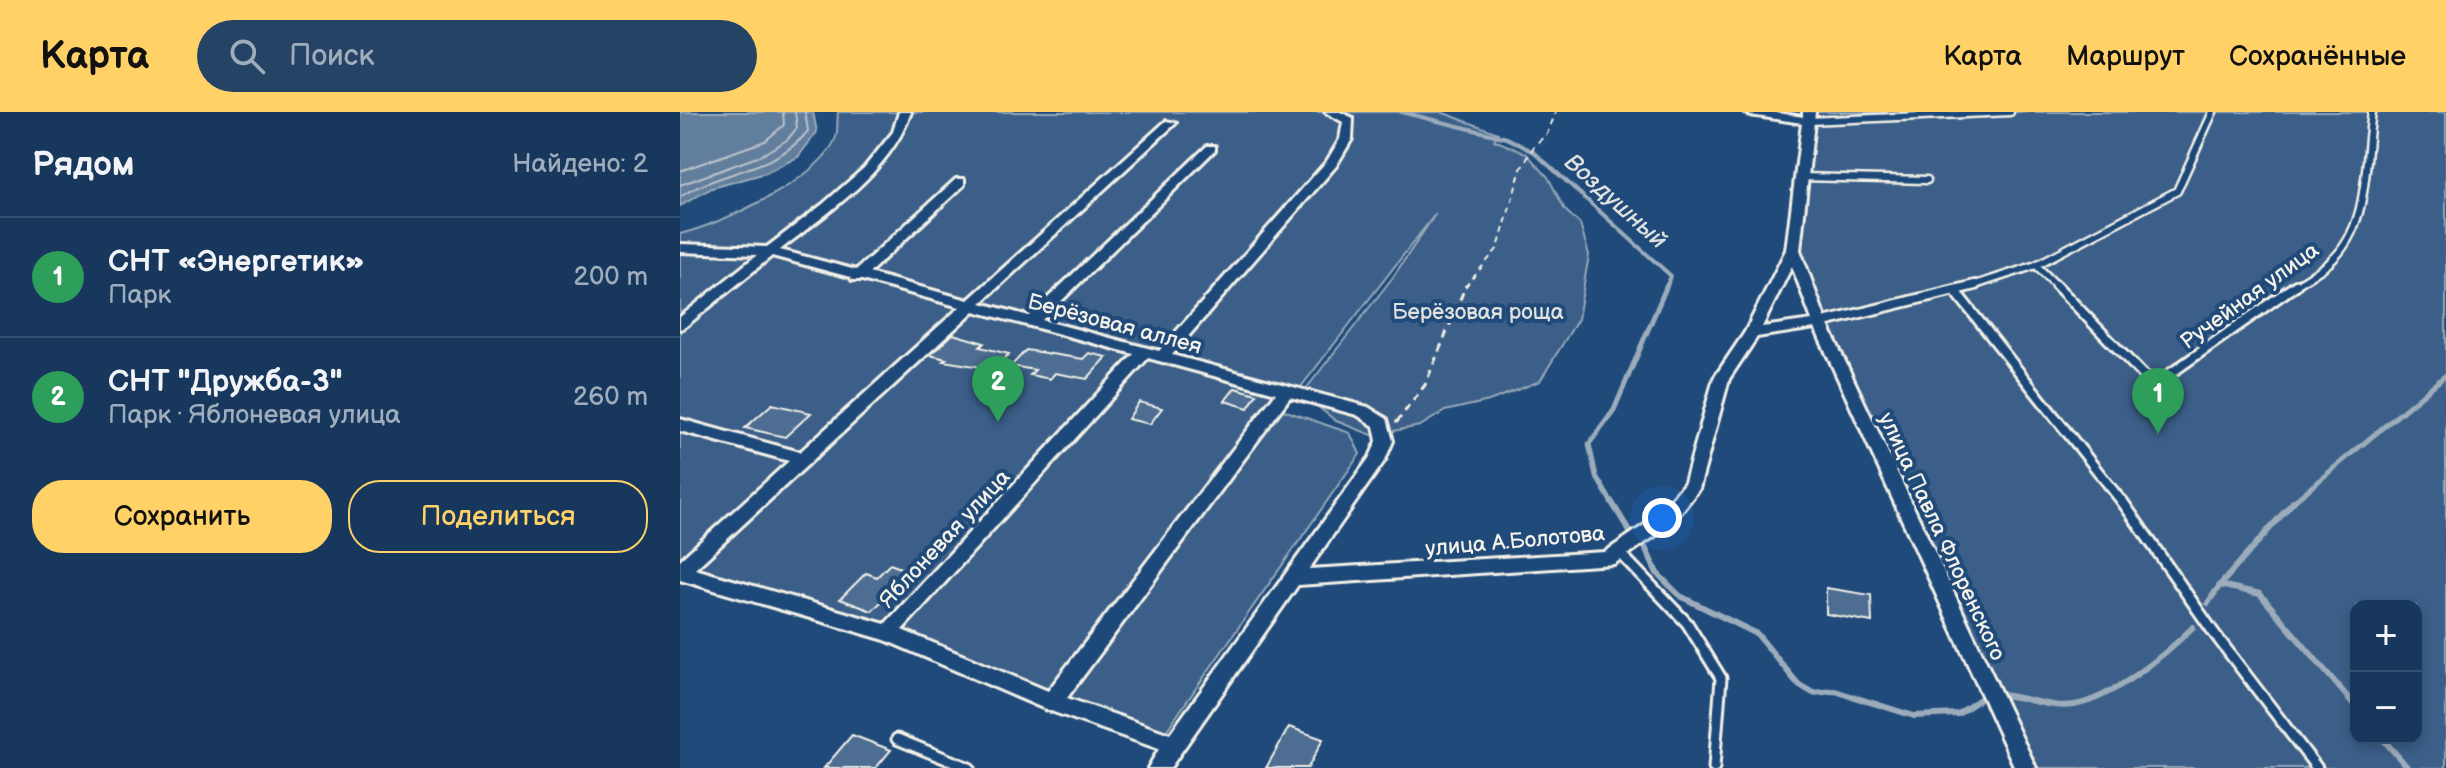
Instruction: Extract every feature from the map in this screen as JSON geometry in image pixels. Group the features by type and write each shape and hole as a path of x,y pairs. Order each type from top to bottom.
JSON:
{"street":[{"path":"680,324 884,153 904,122 905,112"},
{"name":"Яблоневая улица","path":"1174,745 1052,702 888,633 1332,163 1349,128 1349,120 1331,112"},
{"path":"1750,112 1809,116"},
{"name":"улица Павла Флоренского","path":"1752,333 1793,250 1809,116"},
{"path":"680,572 800,458 1170,123"},
{"path":"1030,323 1211,148"},
{"path":"857,277 960,182"},
{"name":"Берёзовая аллея","path":"680,248 770,251 857,277 1362,411 1381,423 1385,441"},
{"name":"улица Павла Флоренского","path":"1793,250 1820,323 2026,768"},
{"path":"1752,333 1820,323"},
{"name":"улица А.Болотова","path":"1293,578 1608,559 1665,520 1693,484 1722,378 1752,333"},
{"path":"1052,702 1286,391"},
{"path":"680,425 800,458"},
{"path":"1158,768 1377,460 1385,441"},
{"path":"680,572 888,633"}],"lane":[{"path":"1809,116 2010,112"},
{"path":"1820,323 1956,292 2036,265 2106,231 2177,191 2213,112"},
{"name":"Ручейная улица","path":"2036,265 2143,375 2154,380 2164,378 2331,261 2352,230 2366,188 2365,153 2372,112"},
{"path":"1800,177 1927,180"},
{"path":"1956,292 2114,490 2214,633 2317,768"},
{"path":"1619,552 1687,623 1721,678 1714,768"},
{"path":"897,739 969,768"}],"path":[{"path":"1385,441 1425,385 1457,300 1472,275 1498,248 1519,174 1532,151 1547,134 1556,112"}],"green space":[{"name":"Берёзовая роща","path":"838,112 1441,112 1498,133 1494,140 1526,153 1548,177 1565,210 1580,224 1589,255 1578,319 1540,381 1489,401 1445,411 1420,426 1372,435 1336,421 1302,394 1393,277 1436,213 1283,410 1350,433 1360,454 1164,734 680,572 680,234 720,221 791,184 827,153 836,137"},
{"path":"1808,112 2446,112 2446,768 2021,768 1840,368 1797,246"}],"water":[{"path":"680,112 813,112 817,132 798,157 766,173 712,188 680,206"}],"building":[{"path":"953,334 984,343 980,347 1009,354 994,369 943,361 946,359 930,355"},
{"path":"1026,350 1083,359 1089,353 1107,357 1087,379 1055,373 1050,379 1030,375 1035,370 1011,366"},
{"path":"1235,388 1257,394 1248,408 1225,401"},
{"path":"1139,402 1162,408 1150,424 1128,419"},
{"path":"772,404 811,413 785,437 745,428"},
{"path":"890,564 911,572 872,611 840,599 866,573 877,577"},
{"path":"1826,588 1871,595 1872,622 1826,614"},
{"path":"1289,727 1323,739 1308,768 1266,768"},
{"path":"852,735 891,750 876,768 824,768"}],"waterway":[{"name":"Воздушный","path":"1401,112 1507,138 1534,152 1671,276 1666,287"},
{"name":"Воздушный","path":"1612,503 1596,476 1589,444 1614,410 1667,285"},
{"path":"2293,502 2446,375"},
{"name":"Воздушный","path":"1611,501 1630,532"},
{"path":"2220,585 2293,502"},
{"name":"Воздушный","path":"1644,545 1657,573 1680,596 1757,634 1798,684 1813,693 1835,691 1914,716 1958,714 1983,697"},
{"name":"Воздушный","path":"2208,603 2220,585"},
{"name":"Воздушный","path":"2220,585 2260,594 2350,700"},
{"name":"Воздушный","path":"2000,695 2065,706 2089,701 2138,674 2193,627"},
{"name":"Воздушный","path":"2387,744 2408,768"}],"place":[{"name":"СНТ \"Дружба-3\"","path":"998,422"},
{"name":"СНТ «Энергетик»","path":"2158,434"}]}
